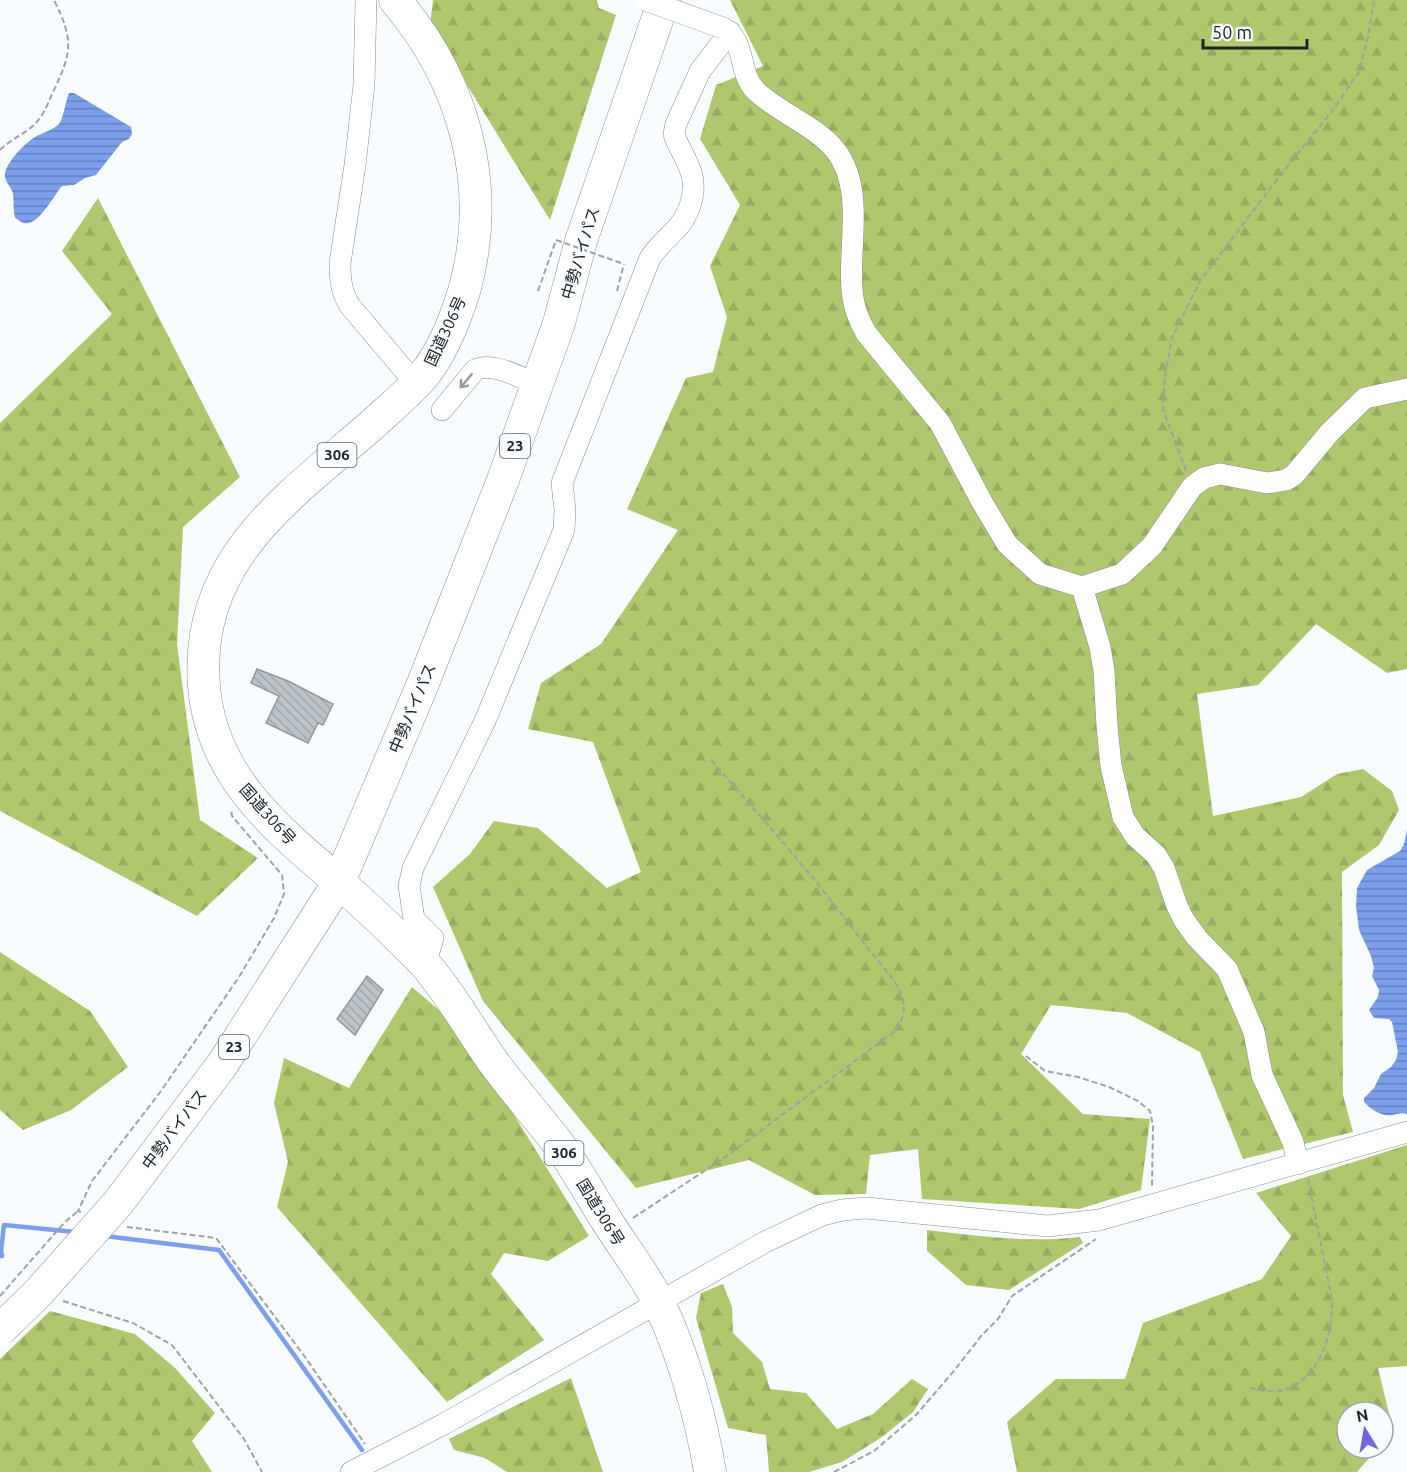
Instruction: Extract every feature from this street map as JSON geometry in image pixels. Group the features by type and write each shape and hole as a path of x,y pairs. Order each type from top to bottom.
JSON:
{"highway":[{"name":"国道306号","path":"394,0 420,34 442,71 469,144 477,213 474,245 459,309 426,373 284,502 243,546 222,578 208,620 204,644 205,698 216,740 244,792 285,836 339,882 425,965 496,1065 561,1148 658,1302 682,1362 695,1403 710,1472"},
{"name":"中勢バイパス","path":"0,1330 118,1214 222,1065 339,882 422,686 503,480 559,323 581,241 664,0"}],"street":[{"path":"366,0 363,86 355,165 340,263 340,279 345,298 350,306 416,384"},
{"path":"645,0 726,30 738,43 745,73 755,90 836,151 848,171 854,220 852,290 857,318 866,333 940,423 1007,544 1040,574 1082,587 1122,574 1152,546 1192,487 1204,478 1220,474 1267,483 1286,480 1294,475 1330,432 1365,398 1407,389"},
{"path":"425,965 433,938 414,919 409,886 413,868 485,721 564,530 566,510 562,483 650,258 687,214 694,190 693,175 674,134 676,124 700,71 726,30"},
{"path":"442,411 480,368 490,367 537,384"},
{"path":"1082,587 1100,647 1111,766 1123,817 1135,836 1156,855 1164,868 1177,906 1197,938 1227,969 1254,1032 1262,1075 1301,1163"},
{"path":"351,1472 790,1229 822,1215 842,1210 884,1209 1048,1226 1099,1220 1407,1132"}],"path":[{"path":"0,150 36,123 66,65 68,35 64,20 54,0"},
{"path":"1192,487 1163,409 1165,375 1172,338 1200,281 1332,111 1359,72 1374,0"},
{"path":"538,291 556,240 624,264"},
{"path":"613,1231 721,1160 894,1032 902,1021 904,1008 901,992 796,858 710,759"},
{"path":"0,1296 64,1223 78,1211 92,1181 161,1091 239,977 274,918 284,894 282,875 232,816 231,806 244,792"},
{"path":"1026,1056 1045,1071 1078,1077 1109,1087 1146,1107 1152,1118 1153,1126 1151,1184 1156,1204"},
{"path":"1250,1388 1272,1391 1290,1387 1300,1381 1315,1365 1327,1341 1333,1313 1332,1300 1301,1163"},
{"path":"78,1211 88,1215"},
{"path":"118,1214 216,1238 304,1357 376,1460"},
{"path":"834,1472 874,1451 916,1415 998,1319 1012,1296 1100,1236 1099,1220"},
{"path":"57,1299 133,1323 172,1344 244,1439 262,1472"}],"green space":[{"path":"433,0 597,0 599,8 616,15 550,220 430,25"},
{"path":"730,0 1407,0 1407,669 1387,673 1316,624 1258,685 1197,694 1213,816 1301,797 1337,774 1363,769 1392,791 1399,810 1379,845 1342,872 1343,1095 1353,1132 1243,1159 1200,1052 1127,1013 1051,1005 1021,1054 1083,1114 1150,1119 1141,1190 1079,1209 922,1199 918,1149 870,1155 866,1194 815,1195 749,1160 636,1188 483,1001 433,887 470,854 494,821 538,828 607,888 641,872 593,742 528,729 541,683 601,644 678,530 627,509 686,378 713,372 727,317 710,266 740,205 700,139 716,85 763,66"},
{"path":"98,198 240,477 183,527 177,644 200,820 258,858 197,916 0,811 0,423 112,314 62,251"},
{"path":"0,952 90,1011 128,1067 71,1110 23,1130 0,1110"},
{"path":"412,987 446,1016 496,1086 589,1236 548,1261 504,1253 491,1274 544,1340 447,1402 277,1207 288,1162 274,1103 284,1058 349,1088"},
{"path":"1407,1145 1407,1366 1378,1368 1386,1400 1335,1400 1335,1460 1368,1460 1357,1472 1017,1472 1007,1422 1056,1379 1125,1379 1143,1323 1262,1279 1291,1236 1256,1193"},
{"path":"927,1230 1022,1239 1080,1237 1083,1243 1009,1290 966,1285 927,1251"},
{"path":"723,1284 732,1307 733,1333 762,1362 770,1389 806,1393 837,1429 873,1414 912,1379 928,1389 913,1412 882,1437 842,1462 809,1472 769,1472 766,1435 728,1428 696,1318 701,1293"},
{"path":"50,1311 135,1334 175,1368 215,1413 192,1441 212,1472 0,1472 0,1359"},
{"path":"571,1378 603,1472 507,1472 485,1458 454,1450 449,1439"}],"water":[{"path":"69,93 74,93 131,127 132,134 129,139 122,142 96,175 85,178 74,185 62,186 35,220 23,223 15,218 13,194 5,172 11,161 26,144 59,124"},
{"path":"1407,830 1407,1114 1384,1115 1376,1112 1364,1102 1364,1098 1374,1088 1381,1074 1391,1067 1398,1052 1392,1022 1389,1019 1374,1018 1369,1010 1378,997 1379,990 1372,976 1374,968 1371,956 1359,930 1356,906 1357,888 1367,870 1400,851"}],"building":[{"path":"257,669 288,681 333,704 323,725 318,723 308,743 266,723 279,696 251,683"},
{"path":"367,976 383,990 355,1035 337,1019"}],"waterway":[{"path":"0,1256 2,1256 4,1225 75,1232"},
{"path":"105,1236 219,1250 362,1450"}]}
